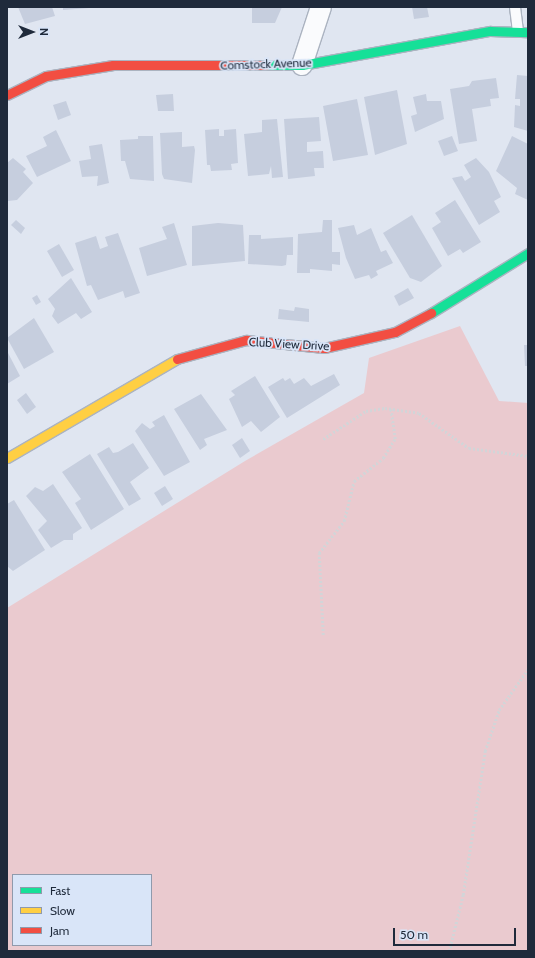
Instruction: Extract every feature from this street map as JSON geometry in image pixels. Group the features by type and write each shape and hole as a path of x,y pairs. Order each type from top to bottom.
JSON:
{"street":[{"path":"302,65 321,7"},
{"name":"Comstock Avenue","path":"7,95 46,76 113,65 302,65 490,31 523,31"},
{"name":"Club View Drive","path":"7,458 186,354 246,340 324,348 395,332 457,300 528,253"}],"lane":[{"path":"515,7 523,31"}],"path":[{"path":"323,635 319,553 344,521 354,481 383,458 395,439 391,409"},
{"path":"323,439 366,410 391,409 419,414 468,448 528,456"},
{"path":"449,951 463,895 485,751 499,710 528,669"}],"shaded area":[{"path":"460,326 499,401 528,403 528,951 7,951 7,608 245,461 364,393 369,358"}],"building":[{"path":"18,7 52,7 55,16 25,24"},
{"path":"63,7 89,7 89,8 63,10"},
{"path":"252,7 282,7 275,23 252,23"},
{"path":"412,7 427,7 429,17 414,19"},
{"path":"517,75 528,76 528,131 514,127 515,105 520,106 520,99 515,99"},
{"path":"496,78 499,98 490,99 491,106 472,109 477,141 459,144 450,89 469,86 472,81"},
{"path":"397,90 407,144 375,155 364,97"},
{"path":"173,94 174,111 158,111 156,95"},
{"path":"426,94 427,101 441,101 444,119 415,132 411,116 417,114 413,97"},
{"path":"357,99 368,155 333,161 323,106"},
{"path":"66,101 71,115 58,120 53,105"},
{"path":"319,117 321,141 307,142 307,152 323,151 324,168 314,168 315,176 288,179 284,119"},
{"path":"277,119 283,177 272,178 271,166 269,174 248,176 244,134 262,132 262,120"},
{"path":"219,129 219,136 224,136 224,130 236,129 238,163 231,164 232,170 211,171 210,165 207,165 205,130"},
{"path":"56,130 71,161 37,177 26,156 47,146 43,137"},
{"path":"182,132 182,147 194,146 195,150 192,183 164,179 162,174 160,133"},
{"path":"138,136 153,136 154,181 130,179 125,161 121,161 120,140 138,139"},
{"path":"452,136 458,151 444,156 438,141"},
{"path":"512,136 528,144 528,200 515,194 517,188 496,171"},
{"path":"102,144 109,183 97,186 98,176 82,177 79,161 91,159 89,146"},
{"path":"13,158 26,169 23,172 33,183 17,200 8,201 7,163"},
{"path":"476,158 489,172 501,197 494,201 500,212 479,225 452,178 462,176 465,181 471,177 464,165"},
{"path":"455,200 481,242 463,253 460,249 448,256 432,228 441,222 435,213"},
{"path":"412,215 442,266 421,282 410,278 383,233"},
{"path":"16,220 25,228 21,234 11,225"},
{"path":"323,220 332,220 332,252 340,252 340,265 332,264 332,271 310,269 310,273 297,273 298,234 322,232"},
{"path":"174,223 187,265 147,276 139,248 167,239 162,227"},
{"path":"218,223 243,225 245,261 192,266 192,226"},
{"path":"354,225 357,235 371,228 381,252 386,250 393,263 376,271 378,275 371,279 369,275 355,279 346,258 338,228"},
{"path":"118,233 140,293 125,298 123,291 98,300 91,285 87,286 75,243 96,236 100,249 108,246 105,237"},
{"path":"249,235 261,235 261,239 293,237 293,255 287,255 286,265 282,266 248,264"},
{"path":"59,244 74,270 62,277 47,251"},
{"path":"71,278 92,312 81,319 76,313 58,324 52,316 55,309 48,299"},
{"path":"408,288 414,298 399,306 394,296"},
{"path":"37,295 41,302 36,305 32,298"},
{"path":"295,307 309,309 309,322 278,319 279,309 294,311"},
{"path":"34,318 54,352 24,369 7,338"},
{"path":"524,345 528,345 528,366 525,366"},
{"path":"7,351 20,376 7,384"},
{"path":"334,374 340,385 287,418 268,387 283,378 285,381 290,378 294,384 304,378 311,386"},
{"path":"255,376 280,417 261,432 251,421 242,427 229,399 235,395 231,391"},
{"path":"26,393 36,407 27,414 17,400"},
{"path":"201,394 227,430 204,439 207,445 200,450 174,409"},
{"path":"164,415 190,462 164,476 135,431 142,423 150,429 155,426 152,422"},
{"path":"242,438 250,451 240,458 232,445"},
{"path":"133,443 149,468 130,482 141,499 129,506 97,454 109,447 113,453 118,452"},
{"path":"90,454 124,509 91,530 75,503 81,499 62,472"},
{"path":"53,484 82,528 73,534 73,540 64,540 51,548 38,530 47,521 26,496 35,487 43,491"},
{"path":"165,486 173,499 162,506 154,493"},
{"path":"14,500 45,550 13,571 7,566 7,504"}],"traffic: fast":[{"path":"266,65 302,65 490,31 528,32"},
{"path":"431,313 528,253"}],"traffic: slow":[{"path":"7,458 177,359"}],"traffic: jam":[{"path":"7,95 46,76 113,65 266,65"},
{"path":"177,359 246,340 324,348 395,332 431,313"}]}
